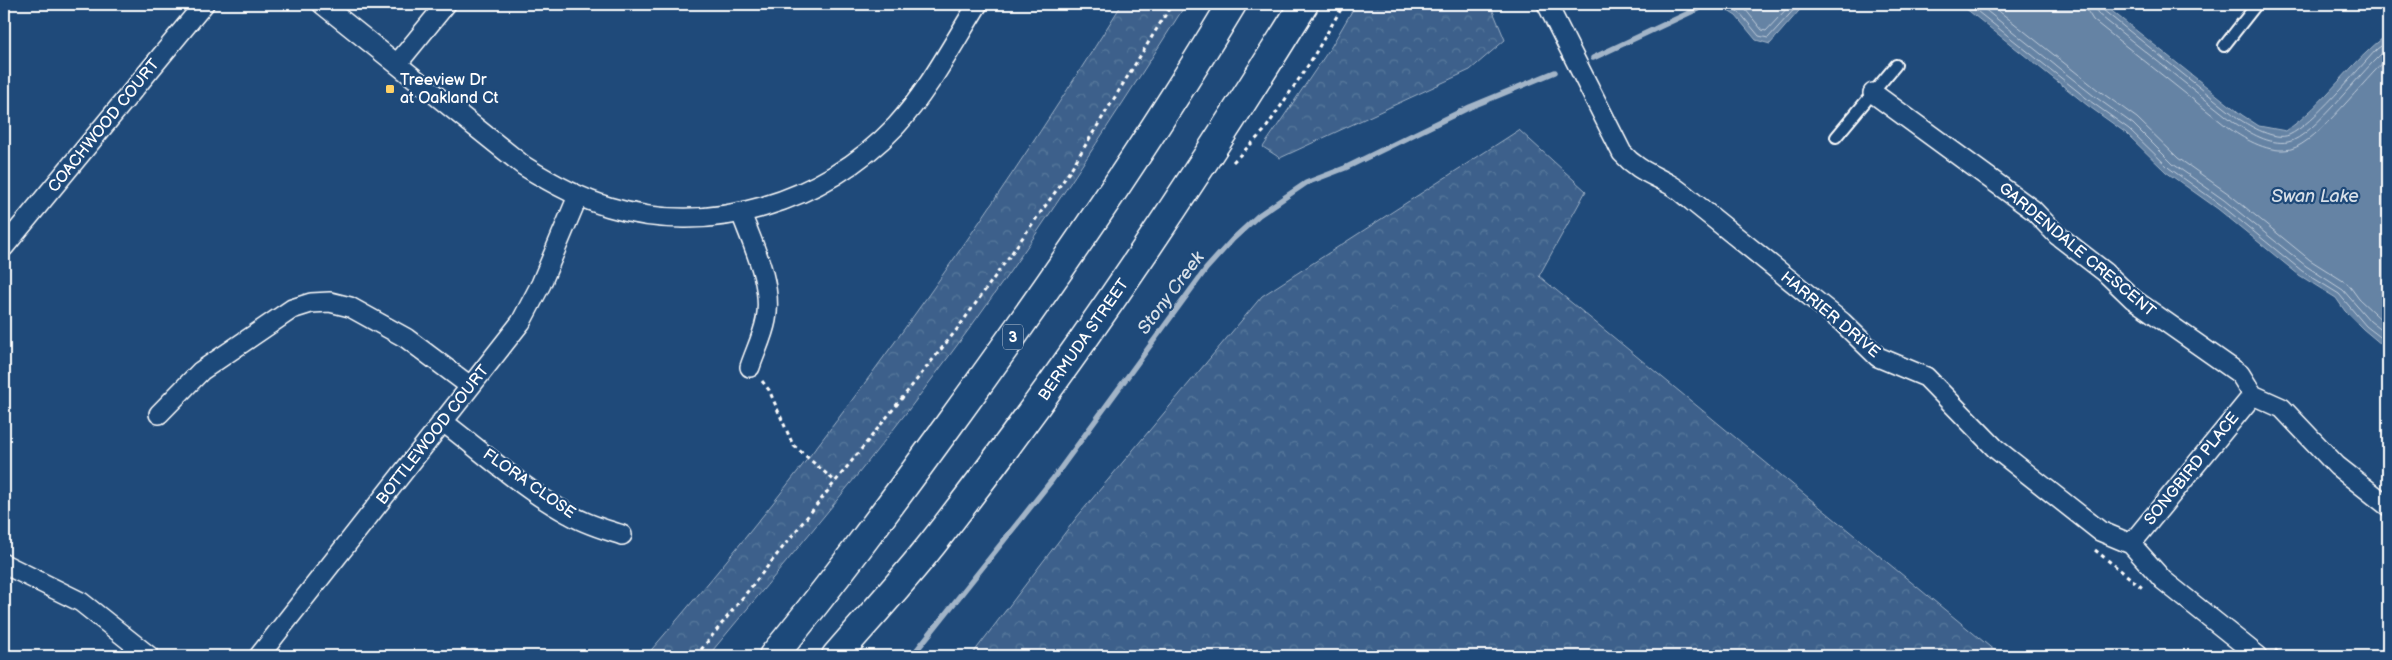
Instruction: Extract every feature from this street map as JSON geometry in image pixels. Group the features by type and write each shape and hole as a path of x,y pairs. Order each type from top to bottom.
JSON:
{"main road":[{"name":"3","path":"773,656 841,570 1008,344 1153,131 1232,4"},
{"name":"BERMUDA STREET","path":"836,656 932,544 1087,336 1167,220 1304,4"}],"street":[{"name":"COACHWOOD COURT","path":"4,247 204,4"},
{"path":"322,4 524,166 552,184 611,208 651,216 710,218 741,213 803,193 838,174 876,145 909,109 978,4"},
{"path":"397,64 446,4"},
{"name":"HARRIER DRIVE","path":"1547,4 1622,153 1632,164 1670,185 1692,201 1842,322 1878,357 1926,377 1996,449 2100,531 2132,544 2163,580 2258,656"},
{"name":"GARDENDALE CRESCENT","path":"1873,93 2034,210 2057,235 2104,272 2133,299 2240,374 2253,395"},
{"name":"BOTTLEWOOD COURT","path":"260,656 442,421 507,342 531,304 578,196"},
{"path":"741,213 762,268 768,304 766,320 750,367"},
{"path":"159,414 202,371 292,309 311,303 330,302 350,307 406,338 470,386"},
{"path":"2253,395 2282,408 2337,466 2388,506"},
{"name":"SONGBIRD PLACE","path":"2132,544 2253,395"},
{"name":"FLORA CLOSE","path":"442,421 547,501 569,515 622,535"},
{"path":"4,564 81,602 150,656"}],"lane":[{"path":"2224,46 2257,4"},
{"path":"1836,137 1896,65"}],"path":[{"path":"696,656 958,328 1066,178 1172,4"},
{"path":"750,367 769,390 793,445 836,482"}],"green space":[{"path":"1122,4 1186,4 1066,190 971,326 854,479 708,656 646,656 775,501 897,339 1012,174"},
{"path":"1356,4 1490,4 1505,40 1470,70 1280,158 1263,147 1331,47"},
{"path":"1519,130 1586,191 1539,276 2001,656 971,656 1077,517 1262,296"}],"water":[{"path":"1717,4 1805,4 1770,44 1756,40 1736,16"},
{"name":"Swan Lake","path":"1960,4 2103,4 2242,115 2259,126 2286,131 2313,108 2374,45 2388,34 2388,350 2345,311 2336,298 2299,275 2218,209 2166,172 2126,133 2087,105"}],"waterway":[{"name":"Stony Creek","path":"1593,58 1708,4"},
{"name":"Stony Creek","path":"912,656 1052,480 1206,269 1233,239 1259,215 1306,183 1345,168 1470,107 1555,72"}],"place":[{"name":"Treeview Dr at Oakland Ct","path":"390,89"}]}
